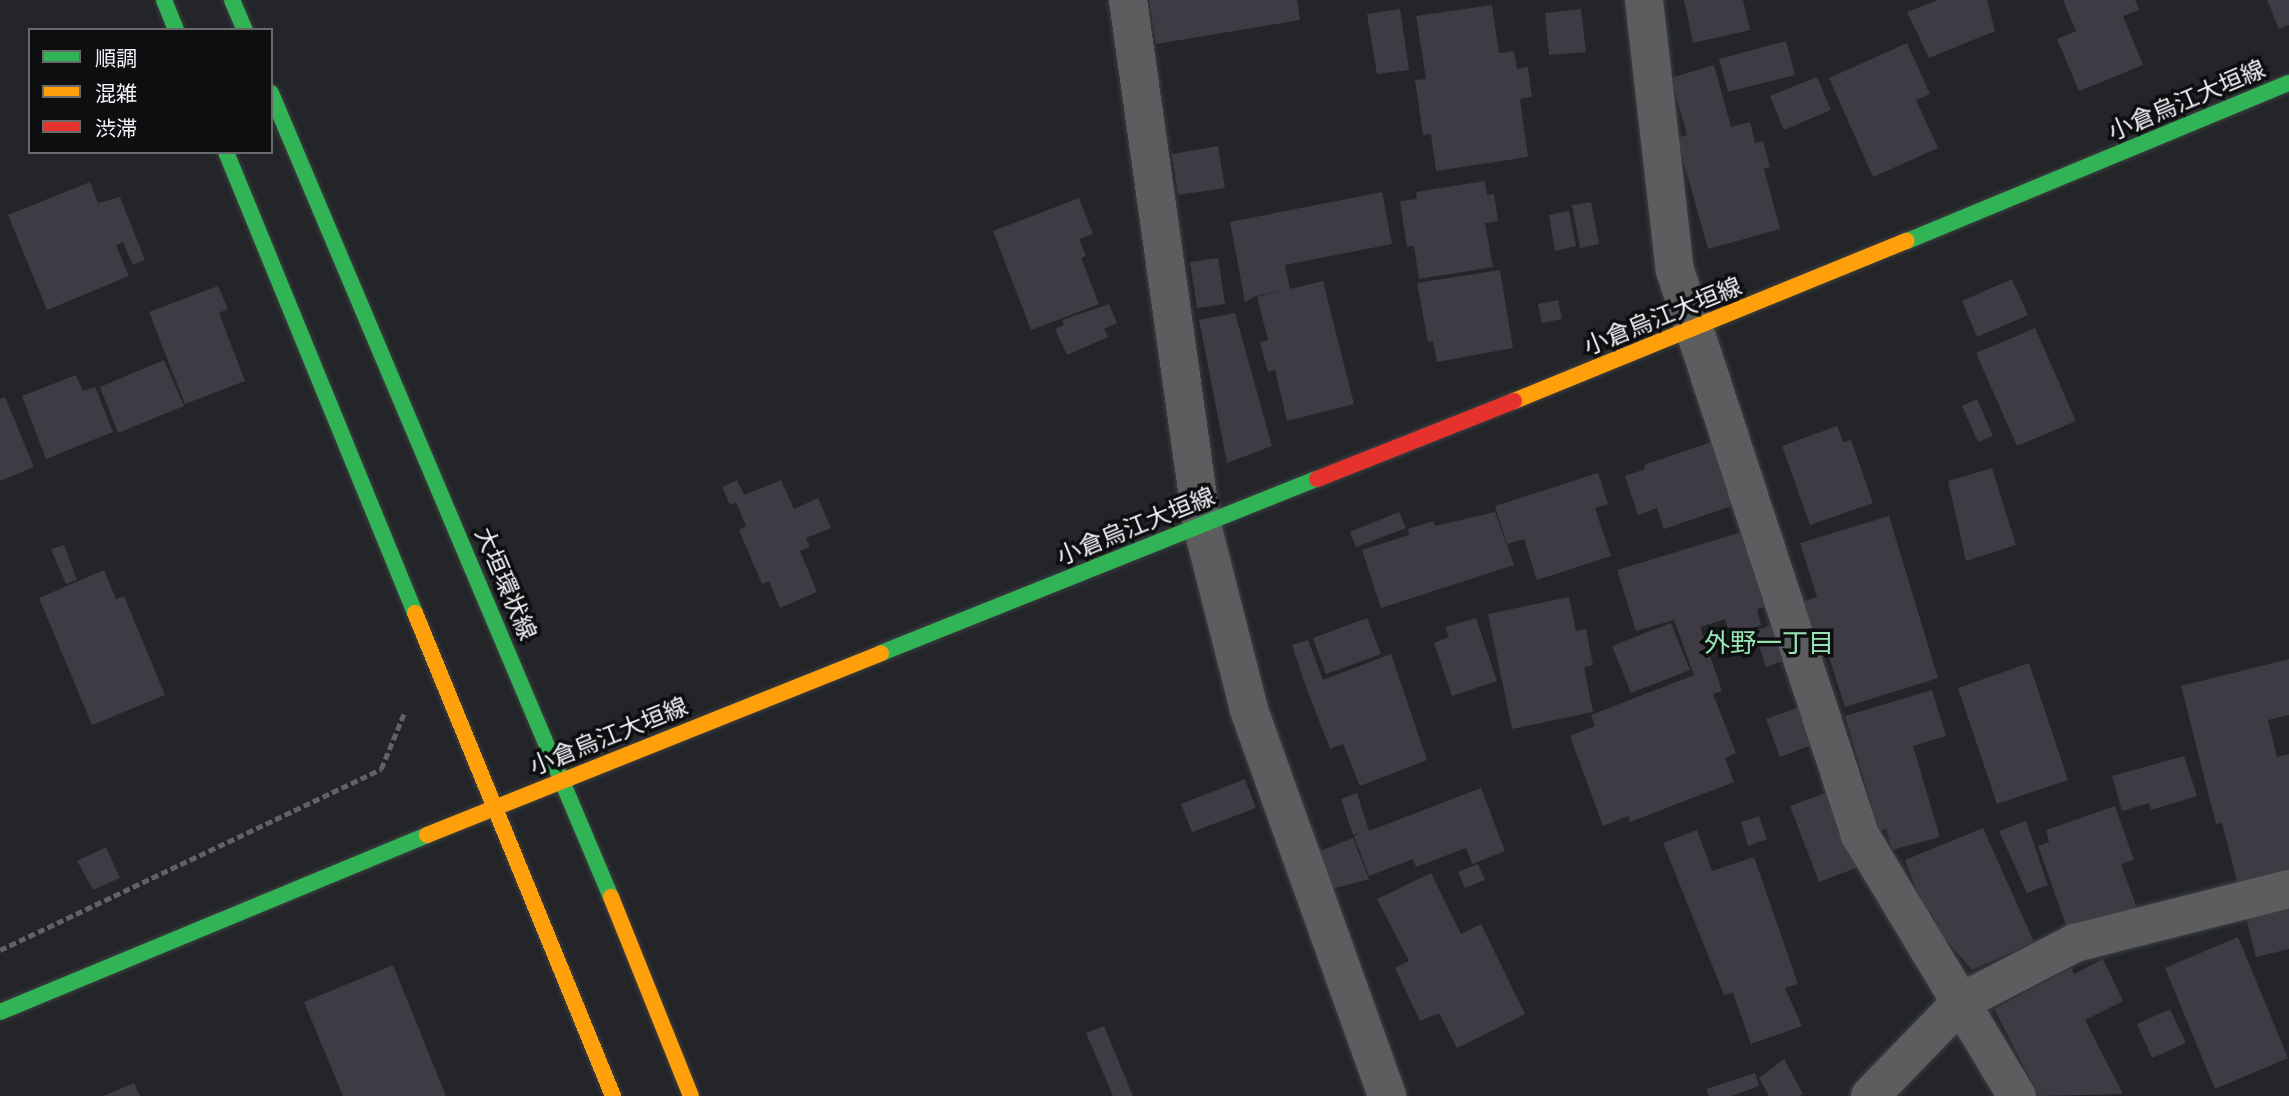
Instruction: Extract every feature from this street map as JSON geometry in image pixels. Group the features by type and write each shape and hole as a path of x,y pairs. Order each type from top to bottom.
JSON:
{"main road":[{"path":"164,0 175,28"},
{"path":"232,0 244,28"},
{"name":"小倉烏江大垣線","path":"0,1012 563,779 1693,330 2289,83"},
{"name":"大垣環状線","path":"273,98 563,779 691,1096"},
{"path":"227,154 613,1096"}],"street":[{"path":"1128,0 1202,525 1249,710 1387,1096"},
{"path":"1644,0 1675,270 1860,835 2017,1096"},
{"path":"1870,1096 1961,1002 2075,943 2289,889"}],"path":[{"path":"0,950 377,771 406,713 401,700"}],"building":[{"path":"1149,0 1297,0 1300,20 1156,44"},
{"path":"1684,0 1743,0 1750,30 1693,43"},
{"path":"1938,0 1987,0 1995,31 1929,58 1907,12"},
{"path":"2063,0 2135,0 2139,10 2123,16 2143,65 2079,91 2057,39 2076,31"},
{"path":"2267,0 2289,0 2289,25 2279,29"},
{"path":"1492,5 1499,53 1514,51 1517,69 1528,67 1532,97 1520,99 1528,157 1436,171 1431,134 1423,135 1415,80 1426,79 1416,16"},
{"path":"1400,9 1409,70 1377,74 1367,14"},
{"path":"1581,9 1586,52 1549,55 1545,13"},
{"path":"1786,41 1795,75 1728,92 1719,59"},
{"path":"1907,43 1930,94 1916,100 1938,148 1873,177 1829,78"},
{"path":"1714,65 1731,127 1750,122 1755,143 1763,141 1770,167 1764,169 1780,229 1708,249 1677,138 1687,135 1671,78"},
{"path":"1817,77 1831,110 1784,130 1770,96"},
{"path":"1218,146 1225,188 1178,195 1172,154"},
{"path":"1485,181 1487,195 1494,194 1498,221 1485,223 1493,267 1419,279 1414,246 1407,247 1400,201 1417,199 1416,192"},
{"path":"90,182 98,203 120,197 145,260 133,265 123,242 116,245 129,276 47,310 8,215"},
{"path":"1382,192 1392,244 1285,265 1290,289 1323,281 1354,404 1287,421 1275,370 1268,372 1260,342 1268,340 1257,297 1285,289 1256,296 1245,302 1230,222"},
{"path":"1079,198 1093,234 1079,239 1086,256 1081,258 1099,304 1031,330 993,231"},
{"path":"1591,202 1599,244 1580,248 1572,205"},
{"path":"1569,211 1576,246 1555,251 1549,215"},
{"path":"1218,258 1225,304 1197,308 1190,262"},
{"path":"1500,270 1513,348 1437,362 1433,341 1428,342 1417,283"},
{"path":"2012,279 2028,315 1977,337 1962,301"},
{"path":"218,286 228,309 219,313 245,381 185,404 149,312"},
{"path":"1558,300 1562,319 1542,323 1538,304"},
{"path":"1109,304 1117,323 1104,329 1108,337 1067,355 1055,329 1064,325 1062,320"},
{"path":"1235,313 1272,446 1227,463 1199,320"},
{"path":"2035,328 2076,421 2017,446 1976,353"},
{"path":"164,360 184,406 118,433 100,387"},
{"path":"76,375 83,391 95,387 113,432 46,459 22,396"},
{"path":"5,397 34,467 0,481 0,399"},
{"path":"1977,399 1993,436 1978,442 1962,406"},
{"path":"1837,426 1843,442 1851,440 1873,503 1810,525 1782,446"},
{"path":"1714,441 1735,505 1664,529 1657,508 1638,515 1625,476 1645,469 1644,465"},
{"path":"1992,468 2016,545 1966,561 1948,481"},
{"path":"1598,473 1608,504 1595,508 1611,556 1537,580 1524,539 1507,544 1495,506"},
{"path":"737,480 744,495 781,480 794,509 818,498 831,528 806,538 810,547 800,551 817,592 780,608 769,581 762,584 739,530 746,526 736,502 730,505 722,487"},
{"path":"1399,512 1406,528 1356,547 1350,532"},
{"path":"1495,512 1514,565 1381,608 1362,550 1409,535 1408,529 1433,521 1435,526"},
{"path":"1889,516 1938,678 1845,707 1827,651 1816,654 1799,603 1817,597 1800,543"},
{"path":"1745,531 1767,606 1757,609 1761,625 1730,635 1725,619 1700,627 1722,691 1713,694 1736,753 1725,758 1734,782 1630,822 1628,816 1603,826 1570,736 1595,726 1591,715 1694,675 1674,620 1636,631 1617,570"},
{"path":"64,545 77,580 66,584 51,549"},
{"path":"104,570 116,599 124,596 165,695 92,725 39,598"},
{"path":"1569,597 1576,631 1586,629 1593,665 1584,667 1593,712 1512,729 1488,614"},
{"path":"1367,618 1381,654 1326,674 1313,638"},
{"path":"1476,618 1497,681 1452,696 1434,643 1449,637 1445,627"},
{"path":"1671,623 1690,670 1631,693 1612,646"},
{"path":"1774,624 1786,660 1766,667 1754,631"},
{"path":"1308,640 1323,680 1391,654 1427,760 1360,786 1343,744 1330,749 1306,687 1292,645"},
{"path":"2289,659 2289,715 2268,720 2277,757 2289,754 2289,877 2239,889 2222,823 2216,824 2181,686"},
{"path":"2029,663 2068,780 1997,804 1958,688"},
{"path":"1932,690 1946,736 1913,746 1940,837 1892,850 1886,829 1879,831 1845,716"},
{"path":"1803,706 1817,743 1780,757 1766,719"},
{"path":"2184,756 2197,796 2151,810 2149,803 2122,811 2112,776"},
{"path":"1245,779 1256,808 1192,832 1181,804"},
{"path":"1481,788 1505,851 1472,864 1466,848 1416,867 1413,859 1369,876 1354,836 1363,832 1353,835 1341,799 1357,793 1369,831"},
{"path":"1828,792 1856,868 1819,882 1790,806"},
{"path":"2115,806 2134,860 2121,864 2138,911 2069,934 2038,846 2049,842 2046,830"},
{"path":"1759,816 1767,839 1748,846 1741,822"},
{"path":"2026,821 2048,885 2027,893 1999,831"},
{"path":"1983,828 2034,942 1972,970 1940,933 1931,912 1926,914 1905,860"},
{"path":"1697,830 1712,871 1754,857 1798,984 1785,988 1802,1026 1751,1044 1733,993 1724,995 1663,843"},
{"path":"1353,838 1369,879 1325,891 1310,855"},
{"path":"106,847 120,878 93,890 77,861"},
{"path":"1478,864 1485,880 1465,888 1458,872"},
{"path":"1431,873 1461,934 1481,924 1525,1014 1457,1048 1439,1013 1420,1021 1395,968 1409,961 1377,899"},
{"path":"2289,903 2289,949 2256,957 2245,914"},
{"path":"2238,937 2288,1058 2215,1089 2165,968"},
{"path":"2103,959 2123,1001 2085,1020 2123,1094 2039,1096 1994,1009 2071,968 2074,974"},
{"path":"393,965 446,1096 343,1096 304,1002"},
{"path":"2170,1009 2186,1043 2152,1058 2137,1024"},
{"path":"1104,1026 1133,1096 1113,1096 1086,1033"},
{"path":"1784,1059 1803,1094 1769,1096 1759,1078"},
{"path":"1755,1073 1759,1086 1731,1096 1709,1096 1706,1089"},
{"path":"134,1083 140,1096 103,1096"}],"traffic: fast":[{"path":"164,0 175,28"},
{"path":"232,0 244,28"},
{"path":"1907,241 2289,83"},
{"path":"273,98 611,897"},
{"path":"227,154 415,613"},
{"path":"881,653 1317,479"},
{"path":"0,1012 427,835"}],"traffic: slow":[{"path":"1514,401 1907,241"},
{"path":"415,613 613,1096"},
{"path":"427,835 881,653"},
{"path":"611,897 691,1096"}],"traffic: jam":[{"path":"1317,479 1514,401"}],"district":[{"name":"外野一丁目","path":"1769,644"}]}
